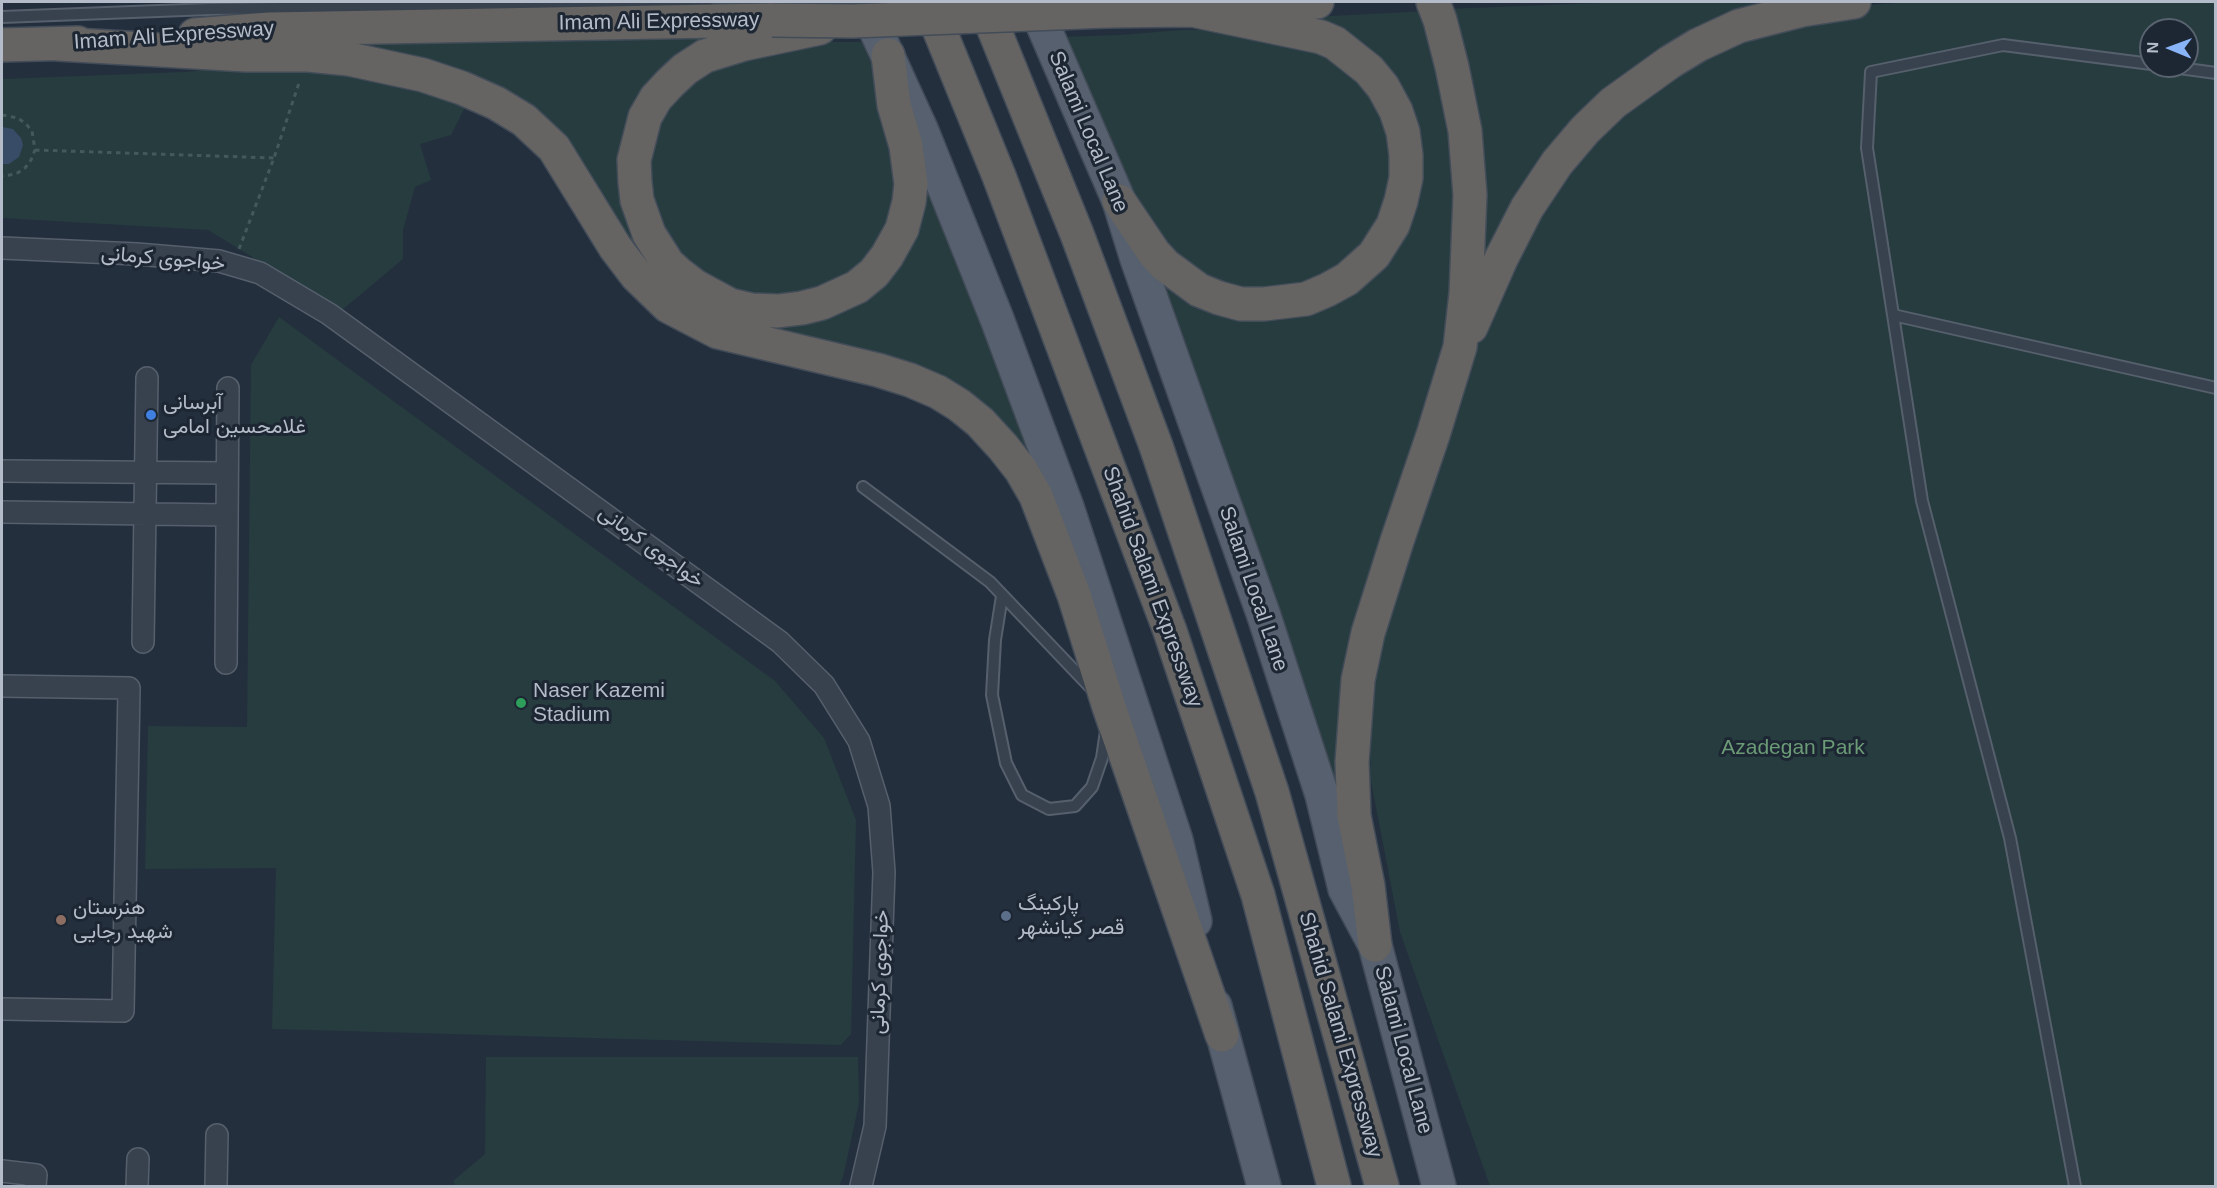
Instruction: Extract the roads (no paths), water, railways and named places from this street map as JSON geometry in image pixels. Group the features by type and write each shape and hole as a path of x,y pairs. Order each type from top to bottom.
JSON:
{"highway":[{"name":"Shahid Salami Expressway","path":"928,2 999,176 1170,631 1258,895 1334,1186"},
{"name":"Shahid Salami Expressway","path":"983,2 1077,234 1160,457 1272,792 1382,1186"},
{"name":"Imam Ali Expressway","path":"2,45 58,44 269,30 772,20 858,11 1192,10 1317,2"},
{"path":"1375,945 1368,886 1354,816 1352,762 1358,680 1371,623 1460,347 1469,246 1465,131 1452,67 1433,2"},
{"path":"1460,347 1478,315 1501,259 1527,208 1557,163 1585,130 1613,104 1670,62 1698,45 1739,26 1802,10 1854,2"},
{"path":"1119,201 1154,253 1165,265 1199,290 1241,304 1306,299 1327,290 1347,279 1374,255 1393,225 1406,178 1403,132 1396,111 1383,87 1369,70 1335,43 1321,37 1192,10"},
{"path":"858,11 705,56 685,69 656,98 645,117 638,137 634,160 634,182 637,200 649,234 668,264 694,286 730,305 752,310 778,311 802,308 839,297 857,287 874,273 887,256 902,229 911,184 906,146 894,105 888,55"},
{"path":"58,44 246,55 308,55 349,59 423,75 462,88 496,103 524,120 554,148 615,247 637,276 668,306 717,332 878,370 910,380 938,392 966,411 1003,447 1021,470 1036,496 1074,595 1109,707 1222,1035"}],"main road":[{"name":"Salami Local Lane","path":"1033,2 1119,201 1137,259 1264,616 1322,795 1345,889 1375,945 1438,1186"},
{"path":"858,11 888,55 921,129 997,319 1067,507 1135,708 1176,840 1222,1035 1264,1186"}],"street":[{"name":"خواجوی کرمانی","path":"2,248 219,261 260,273 329,314 780,642 824,685 859,741 879,806 884,872 875,1126 861,1186"},
{"path":"143,642 147,378"},
{"path":"226,663 228,388"},
{"path":"2,471 227,473"},
{"path":"2,512 227,515"},
{"path":"2,687 129,688 123,1011 2,1009"},
{"path":"216,1186 217,1135"},
{"path":"137,1186 138,1159"},
{"path":"2,1171 36,1181"}],"lane":[{"path":"2,16 210,9 707,2"},
{"path":"2075,1186 2010,838 1922,501 1867,148 1871,72 2002,45 2139,62"},
{"path":"2199,71 2216,73"},
{"path":"1893,315 2216,388"},
{"path":"863,487 990,582 1109,707 1101,758 1092,788 1075,806 1048,809 1022,795 1006,763 992,695 995,640 1002,596"}],"water":[{"path":"2,127 13,129 21,138 23,145 19,157 9,164 2,164"}],"place":[{"name":"آبرسانی غلامحسین امامی","path":"151,415"},
{"name":"Naser Kazemi Stadium","path":"521,703"},
{"name":"پارکینگ قصر کیانشهر","path":"1006,916"},
{"name":"هنرستان شهید رجایی","path":"61,920"}],"park label":[{"name":"Azadegan Park","path":"1793,748"}]}
